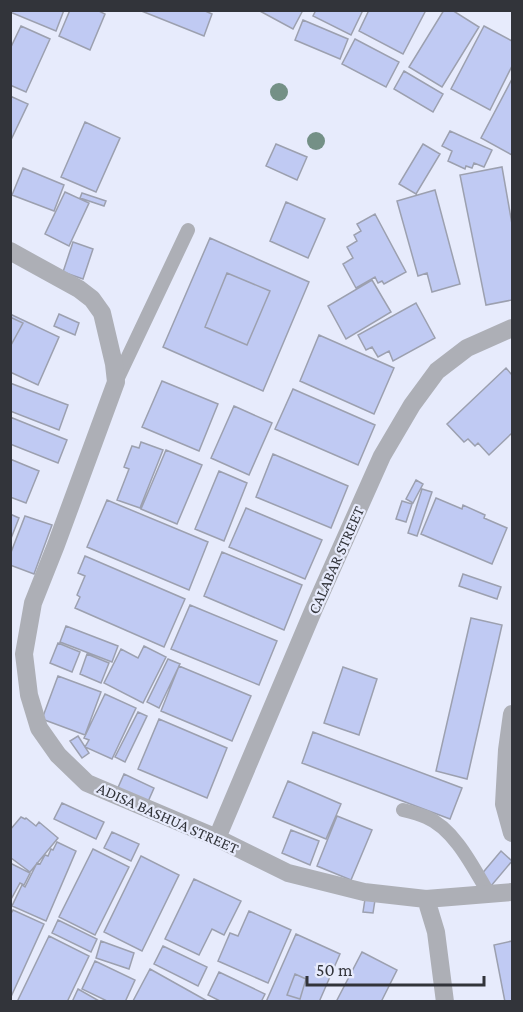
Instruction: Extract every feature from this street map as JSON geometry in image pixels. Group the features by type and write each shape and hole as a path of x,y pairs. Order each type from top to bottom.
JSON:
{"street":[{"path":"10,251 79,289 92,299 102,313 116,382"},
{"name":"CALABAR STREET","path":"217,838 313,611 382,456 412,405 437,371 467,348 513,328"},
{"name":"ADISA BASHUA STREET","path":"116,382 33,603 24,654 29,695 39,728 58,755 87,783 217,838 288,873 364,892 426,899 513,892"},
{"path":"513,714 507,750 504,804 513,833"},
{"path":"426,899 436,932 445,1002"}],"lane":[{"path":"116,382 188,230"},
{"path":"403,810 428,817 443,828 462,849 489,894"}],"building":[{"path":"10,10 64,10 56,31 10,12"},
{"path":"70,10 97,10 105,14 90,50 59,36"},
{"path":"139,10 203,10 212,14 204,36"},
{"path":"258,10 303,10 293,29"},
{"path":"316,10 363,10 351,35 313,16"},
{"path":"369,10 426,10 403,54 359,31"},
{"path":"444,10 452,10 479,27 442,87 409,67"},
{"path":"303,20 348,39 340,59 295,40"},
{"path":"21,26 50,39 26,92 10,85 10,49"},
{"path":"484,26 512,41 512,66 490,110 451,89"},
{"path":"355,39 399,62 386,87 342,64"},
{"path":"404,71 443,94 433,112 394,89"},
{"path":"512,79 512,155 481,138"},
{"path":"10,96 28,104 10,142"},
{"path":"85,122 120,138 96,192 61,177"},
{"path":"450,131 492,150 484,167 474,163 472,168 466,166 465,169 448,161 452,151 442,146"},
{"path":"276,144 307,157 297,180 266,166"},
{"path":"423,144 440,154 416,194 399,184"},
{"path":"502,167 512,224 512,300 486,305 460,175"},
{"path":"23,168 64,185 54,211 12,195"},
{"path":"435,190 460,284 432,292 427,273 418,276 397,201"},
{"path":"65,192 89,203 69,246 45,234"},
{"path":"82,193 106,201 104,206 80,198"},
{"path":"286,202 325,219 308,258 270,241"},
{"path":"375,214 406,272 384,284 382,281 378,283 375,277 356,288 343,264 353,258 347,247 357,241 354,235 361,231 357,224"},
{"path":"210,238 309,282 263,391 163,347","holes":["227,273 270,291 247,345 205,327"]},
{"path":"73,242 93,249 83,279 63,272"},
{"path":"227,273 270,291 247,345 205,327"},
{"path":"372,280 391,312 346,339 328,306"},
{"path":"416,303 435,338 393,361 389,351 378,357 372,347 366,350 358,335"},
{"path":"10,314 59,337 38,385 10,372 10,347 23,323 10,317"},
{"path":"59,314 79,323 75,335 54,326"},
{"path":"10,317 23,323 10,347"},
{"path":"319,335 394,368 374,414 300,381"},
{"path":"506,368 512,375 512,433 489,455 478,443 475,446 468,439 464,442 447,424"},
{"path":"162,381 218,404 199,451 142,427"},
{"path":"10,383 68,405 59,430 10,411"},
{"path":"293,389 375,425 358,465 275,429"},
{"path":"234,406 272,423 249,475 211,458"},
{"path":"10,417 67,440 58,463 10,444"},
{"path":"141,442 163,450 140,508 117,500 129,469 124,467 132,446 139,448"},
{"path":"166,450 202,465 177,524 141,509"},
{"path":"273,454 348,486 331,528 256,497"},
{"path":"10,459 39,471 26,503 10,497"},
{"path":"219,471 247,483 224,541 195,529"},
{"path":"416,480 423,484 413,503 406,499"},
{"path":"422,489 432,492 417,536 408,533"},
{"path":"436,498 462,509 463,505 507,528 492,564 421,534"},
{"path":"107,500 208,542 189,590 87,547"},
{"path":"402,501 412,504 406,522 396,519"},
{"path":"246,508 322,540 305,579 229,547"},
{"path":"10,514 19,518 10,541"},
{"path":"25,516 52,525 34,574 10,565 10,555"},
{"path":"222,552 302,585 284,630 204,596"},
{"path":"85,556 185,599 164,647 75,608 80,597 77,595 85,576 78,573"},
{"path":"463,574 501,587 497,599 459,586"},
{"path":"190,605 277,641 259,685 171,649"},
{"path":"471,618 502,625 467,779 436,771"},
{"path":"66,626 118,646 112,662 60,642"},
{"path":"58,643 80,652 72,672 50,663"},
{"path":"144,646 166,657 143,703 104,683 121,649 138,658"},
{"path":"87,654 109,663 101,683 80,674"},
{"path":"168,659 180,664 159,708 147,702"},
{"path":"179,666 251,696 232,741 161,711"},
{"path":"343,667 377,679 359,735 324,723"},
{"path":"58,676 101,692 85,735 42,719"},
{"path":"105,694 136,708 112,759 85,747 89,740 84,738"},
{"path":"138,712 147,716 125,762 115,757"},
{"path":"159,719 227,748 207,798 138,769"},
{"path":"313,732 462,788 450,819 302,763"},
{"path":"78,736 89,753 82,758 70,741"},
{"path":"124,774 154,788 147,804 117,790"},
{"path":"288,781 341,804 326,839 273,817"},
{"path":"62,803 104,822 96,839 54,819"},
{"path":"337,816 372,830 351,880 317,866"},
{"path":"21,817 36,826 39,822 58,838 30,872 10,859 10,830"},
{"path":"291,830 319,841 310,865 282,853"},
{"path":"112,832 139,844 131,861 104,848"},
{"path":"57,842 76,851 46,921 12,906 22,885 25,887 37,863 40,864 45,855 48,856"},
{"path":"93,849 129,867 95,935 59,917"},
{"path":"501,851 512,861 491,886 480,876"},
{"path":"141,856 179,875 142,951 104,932"},
{"path":"10,863 30,873 24,885 20,883 10,901"},
{"path":"194,879 241,901 224,935 212,929 199,955 165,939"},
{"path":"365,899 375,900 373,913 363,912"},
{"path":"13,910 44,924 10,999 10,915"},
{"path":"249,911 291,930 268,983 218,961 230,933 238,936"},
{"path":"58,920 97,939 91,952 52,933"},
{"path":"296,934 340,954 319,1002 266,1002","holes":["295,974 306,979 300,999 287,995"]},
{"path":"49,936 89,956 67,1002 17,1002"},
{"path":"101,941 134,953 129,969 96,958"},
{"path":"512,941 512,1002 505,1002 494,945"},
{"path":"163,946 207,967 198,986 154,964"},
{"path":"362,952 397,970 381,1002 336,1002"},
{"path":"95,961 135,980 125,1002 109,1002 82,989"},
{"path":"150,969 209,1002 133,1001"},
{"path":"219,972 265,994 261,1002 222,1002 208,995"},
{"path":"295,974 306,979 300,999 287,995"},
{"path":"78,989 101,1002 72,1002"}]}
